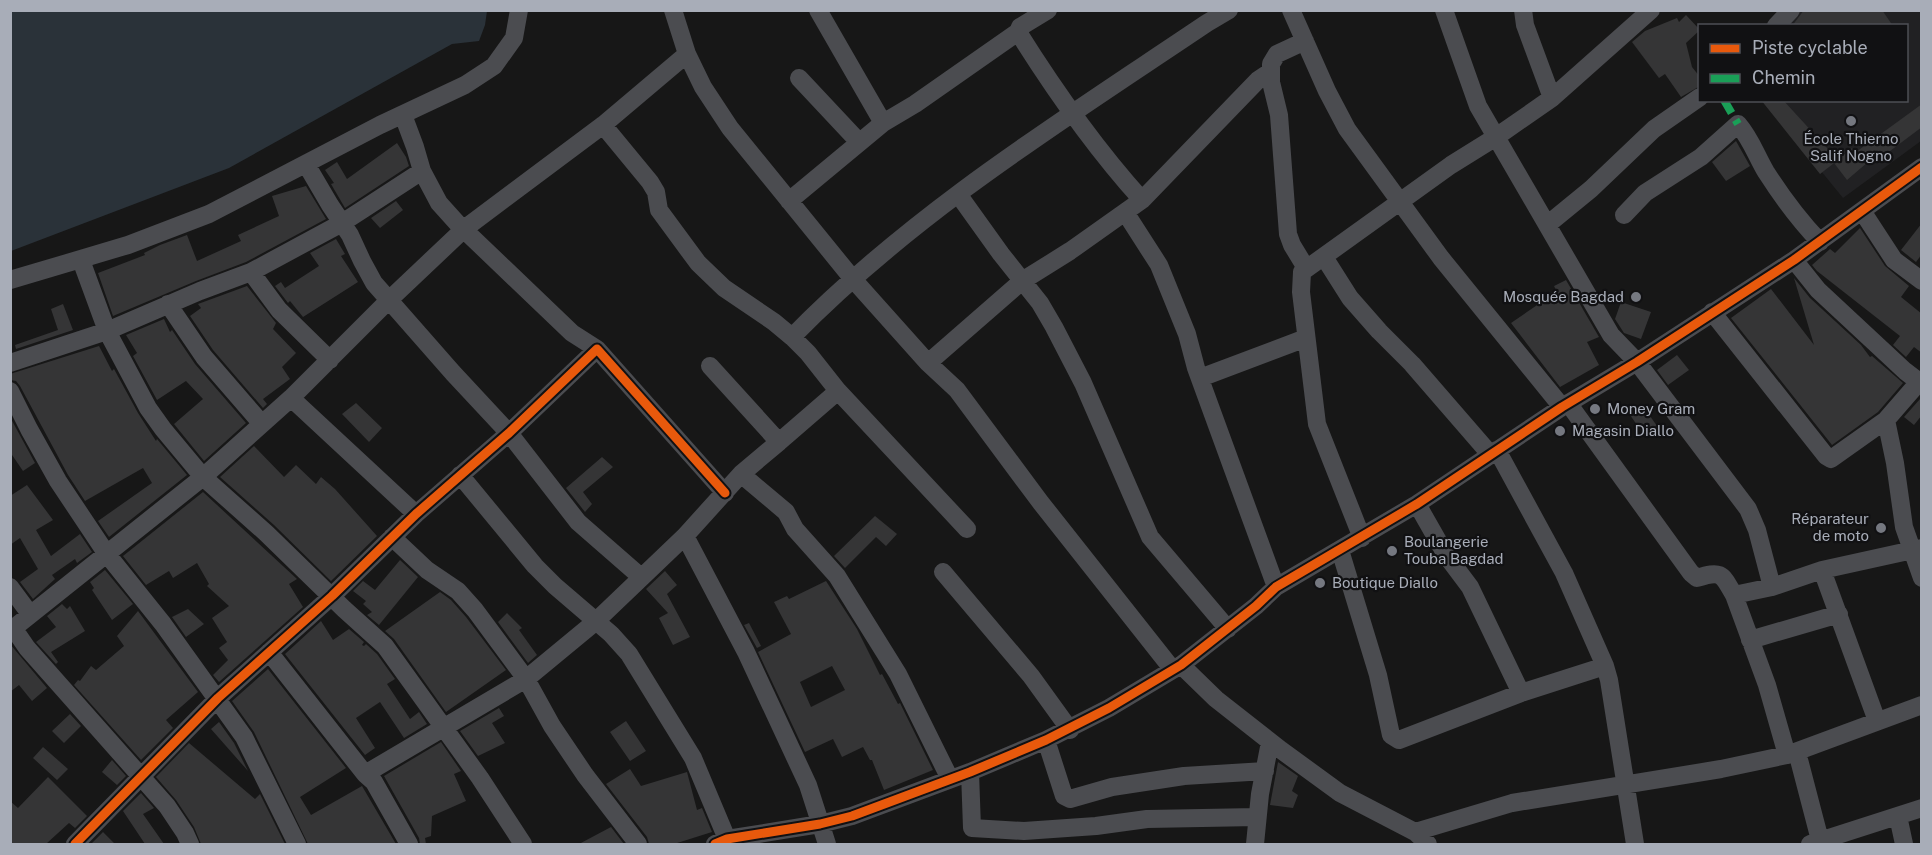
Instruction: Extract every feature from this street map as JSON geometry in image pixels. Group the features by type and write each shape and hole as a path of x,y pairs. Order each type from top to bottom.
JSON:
{"street":[{"path":"10,280 128,245 209,214 465,85 494,66 514,38 519,10"},
{"path":"673,10 687,54 703,87 729,128 852,278 928,363 957,390 1041,503 1177,668 1340,793 1422,838 1512,803 1721,769 1792,753 1922,705"},
{"path":"818,10 883,123"},
{"path":"789,201 883,123 915,104 1018,32 1020,27 1048,10"},
{"path":"792,337 852,278 904,233 1072,114 1229,10"},
{"path":"1291,10 1327,91 1347,129 1441,258 1565,405 1690,573 1697,578 1713,573 1723,577 1734,595 1792,753 1818,844 1922,808"},
{"path":"1444,10 1478,106 1611,335 1637,362 1748,509 1757,530 1772,587"},
{"path":"1523,10 1525,25 1552,98"},
{"path":"1778,24 1791,10"},
{"path":"1362,538 1317,424 1300,277 1306,268 1451,165 1552,98 1646,13"},
{"path":"1018,32 1072,114 1101,153 1142,200"},
{"path":"1305,41 1277,54 1271,64 1270,72 1279,115 1288,234 1306,268"},
{"path":"190,844 172,812 12,630 202,477 262,424 464,229 603,125 687,54"},
{"path":"928,363 1022,281 1070,251 1142,200 1258,80 1270,72"},
{"path":"799,78 859,142"},
{"path":"1547,225 1591,189 1654,129 1698,98"},
{"path":"403,115 416,147 422,171 439,203 572,333 597,349 725,493"},
{"path":"1624,214 1645,193 1701,158 1738,124 1748,136 1764,169 1790,207 1820,242"},
{"path":"603,125 650,182 656,192 659,210 698,262 724,288 792,337 808,353 838,391 967,529"},
{"path":"306,164 350,235 374,283 509,433 578,522 642,577"},
{"path":"10,363 107,331 168,304 251,272 342,223 422,171"},
{"path":"460,475 535,566 611,634 629,654 693,758 721,842 820,824 852,816 970,772 1070,730 1177,668 1228,629 1276,587 1417,504 1565,405 1637,362 1794,260 1862,211 1918,175"},
{"path":"958,194 1040,303 1083,383 1150,537 1228,629"},
{"path":"1862,211 1894,260 1922,281"},
{"path":"1125,212 1159,265 1187,334 1200,378 1276,587"},
{"path":"1324,257 1350,298 1378,331 1494,452 1564,573 1609,680 1635,844"},
{"path":"81,260 107,331 148,408 202,477 266,533 385,646 480,778 523,844"},
{"path":"1712,312 1826,456 1831,459 1836,457 1886,420 1920,383 1818,290 1794,260"},
{"path":"251,272 279,310 330,360"},
{"path":"168,304 204,357 262,424"},
{"path":"1200,378 1306,339"},
{"path":"75,844 218,698 332,596 416,514 509,433 597,349"},
{"path":"710,366 778,442"},
{"path":"10,391 58,481 106,553 218,698 253,753 297,844"},
{"path":"364,774 526,679 595,622 685,536 741,474 838,391"},
{"path":"291,398 416,514"},
{"path":"1886,420 1904,527 1916,549 1922,578"},
{"path":"741,474 786,512 795,529 837,576 898,674 950,779"},
{"path":"1417,504 1446,555 1470,586 1521,693"},
{"path":"685,536 769,700 808,785 827,844"},
{"path":"392,537 427,570 458,591 526,679 552,726 585,775 638,844"},
{"path":"1734,595 1772,587 1822,570 1916,549"},
{"path":"1340,550 1378,675 1391,735 1399,740 1521,693 1605,666"},
{"path":"1822,570 1877,721"},
{"path":"943,572 1031,676 1070,730"},
{"path":"10,587 30,614"},
{"path":"1750,640 1839,614"},
{"path":"269,652 364,774 375,782 409,844"},
{"path":"1046,740 1064,796 1070,799 1112,787 1184,776 1265,771"},
{"path":"1255,844 1257,817 1270,741"},
{"path":"970,772 970,836 1096,826 1147,819 1257,817"},
{"path":"1898,816 1904,844"}],"shaded area":[{"path":"11,10 487,11 479,41 452,44 229,168 11,251"},
{"name":"École Thierno Salif Nogno","path":"1799,11 1921,11 1921,141 1843,198 1765,102 1908,102 1908,24 1785,24"}],"building":[{"path":"1804,10 1882,10 1892,24 1794,24"},
{"path":"1686,15 1698,28 1698,32 1686,43 1692,67 1698,74 1698,87 1681,97 1665,74 1659,78 1632,42 1645,31 1677,18 1679,22"},
{"path":"1763,102 1785,102 1838,160 1820,174"},
{"path":"1922,104 1922,127 1878,160 1875,156 1847,180 1834,163 1852,148 1856,152"},
{"path":"1736,141 1750,166 1726,181 1712,162"},
{"path":"397,143 409,166 345,208 331,184 334,183 325,170 337,162 347,179"},
{"path":"306,186 326,219 246,262 113,316 98,273 145,255 144,253 160,245 187,235 197,261 241,241 238,235 279,216 272,196"},
{"path":"396,201 403,210 380,228 371,218"},
{"path":"1922,223 1922,254 1916,262 1901,250"},
{"path":"1860,228 1885,266 1909,286 1901,297 1922,314 1922,353 1914,347 1906,357 1893,345 1900,336 1812,265 1830,249 1835,253"},
{"path":"336,239 345,254 341,256 358,282 303,317 275,286 281,282 285,288 319,266 310,253"},
{"path":"1794,278 1810,298 1861,345 1870,357 1872,356 1903,383 1878,412 1832,445 1731,318 1771,289 1814,345"},
{"path":"1566,280 1599,337 1587,342 1599,365 1560,387 1511,323 1543,301 1541,298 1556,290 1554,286"},
{"path":"247,286 276,323 273,329 296,353 282,367 290,379 263,399 267,404 263,408 213,350 190,316 201,308 198,304"},
{"path":"1621,302 1651,312 1641,339 1624,333 1615,319"},
{"path":"63,304 73,330 16,349 15,345 58,330 51,309"},
{"path":"164,319 170,332 172,330 195,364 246,423 204,461 174,424 203,399 186,381 157,400 133,356 137,353 126,335"},
{"path":"99,346 156,441 157,439 187,475 109,537 98,521 152,483 143,468 85,501 68,475 20,386 16,381 10,380 10,374"},
{"path":"1677,355 1689,370 1668,385 1657,370"},
{"path":"1920,399 1922,400 1922,415 1914,425 1904,417"},
{"path":"356,403 382,428 369,442 342,414"},
{"path":"1643,406 1657,426 1644,435 1630,415"},
{"path":"10,417 35,463 23,471 10,452"},
{"path":"254,446 284,477 296,465 316,484 321,477 335,489 377,536 331,581 274,525 220,477"},
{"path":"602,457 613,467 583,492 592,504 585,512 566,488"},
{"path":"27,485 53,520 36,530 51,556 80,534 92,552 77,563 75,559 52,575 55,579 33,599 20,582 38,569 20,538 10,545 10,496"},
{"path":"203,492 297,579 289,584 303,607 219,682 213,675 228,660 219,648 227,642 212,618 229,606 207,586 209,584 197,563 173,578 169,571 146,585 123,556"},
{"path":"875,516 897,534 886,546 876,537 845,568 834,556"},
{"path":"400,560 418,577 379,625 367,615 372,612 363,604 366,601 353,591 363,581 375,590"},
{"path":"105,570 133,604 112,620 92,590 94,588 90,582"},
{"path":"665,571 677,585 667,594 690,637 673,645 659,618 668,613 646,589"},
{"path":"826,581 857,629 880,675 882,674 898,704 900,703 933,770 884,790 872,760 863,747 842,757 833,739 805,752 758,652 791,634 774,602 787,596 789,599","holes":["832,666 845,690 811,707 800,682"]},
{"path":"440,592 451,600 466,617 506,670 446,712 394,639 385,631"},
{"path":"62,604 67,609 70,606 85,631 51,652 58,662 56,664 36,642 56,627 47,616"},
{"path":"188,609 204,624 186,637 172,617"},
{"path":"138,611 198,692 166,720 173,728 141,760 74,685 78,680 80,681 91,666 96,670 124,646 117,636"},
{"path":"507,613 522,628 519,630 537,655 528,663 498,622"},
{"path":"321,621 333,640 349,629 364,642 362,645 366,644 377,654 395,679 387,684 410,719 419,712 427,724 404,738 380,702 356,718 375,748 365,755 285,654"},
{"path":"749,623 761,646 757,648 744,625"},
{"path":"10,644 47,688 32,701 19,685 10,692"},
{"path":"268,669 346,768 300,797 311,815 362,786 396,844 308,844 254,732 232,701"},
{"path":"499,708 504,716 492,723 505,743 478,756 460,731"},
{"path":"70,714 81,726 64,743 52,731"},
{"path":"626,721 646,751 630,761 610,732"},
{"path":"219,722 234,743 248,771 211,729"},
{"path":"441,742 461,771 454,774 466,801 432,816 431,836 425,838 426,844 420,844 419,838 384,776"},
{"path":"189,743 255,799 260,794 285,844 201,844 194,827 176,800 156,777"},
{"path":"43,747 68,769 57,780 33,758"},
{"path":"112,760 126,776 117,785 102,772"},
{"path":"1278,762 1298,776 1292,791 1298,795 1293,808 1270,805"},
{"path":"630,769 641,786 687,772 697,810 702,808 712,832 674,844 649,844 647,837 606,784"},
{"path":"48,777 87,816 75,828 69,823 46,844 10,844 10,801 18,808"},
{"path":"141,793 154,808 143,814 164,844 145,844 123,811"},
{"path":"611,827 624,844 579,844"},
{"path":"103,832 115,844 91,844"}],"marked path":[{"path":"1725,102 1738,124"}],"cycle path":[{"path":"715,844 727,839 820,824 852,816 970,772 1046,740 1109,708 1181,665 1256,606 1276,587 1417,504 1562,407 1637,362 1794,260 1922,167"},
{"path":"75,844 218,698 332,596 416,514 509,433 597,349 725,493"}],"place":[{"name":"École Thierno Salif Nogno","path":"1851,121"},
{"name":"Mosquée Bagdad","path":"1636,297"},
{"name":"Money Gram","path":"1595,409"},
{"name":"Magasin Diallo","path":"1560,431"},
{"name":"Réparateur de moto","path":"1881,528"},
{"name":"Boulangerie Touba Bagdad","path":"1392,551"},
{"name":"Boutique Diallo","path":"1320,583"}]}
